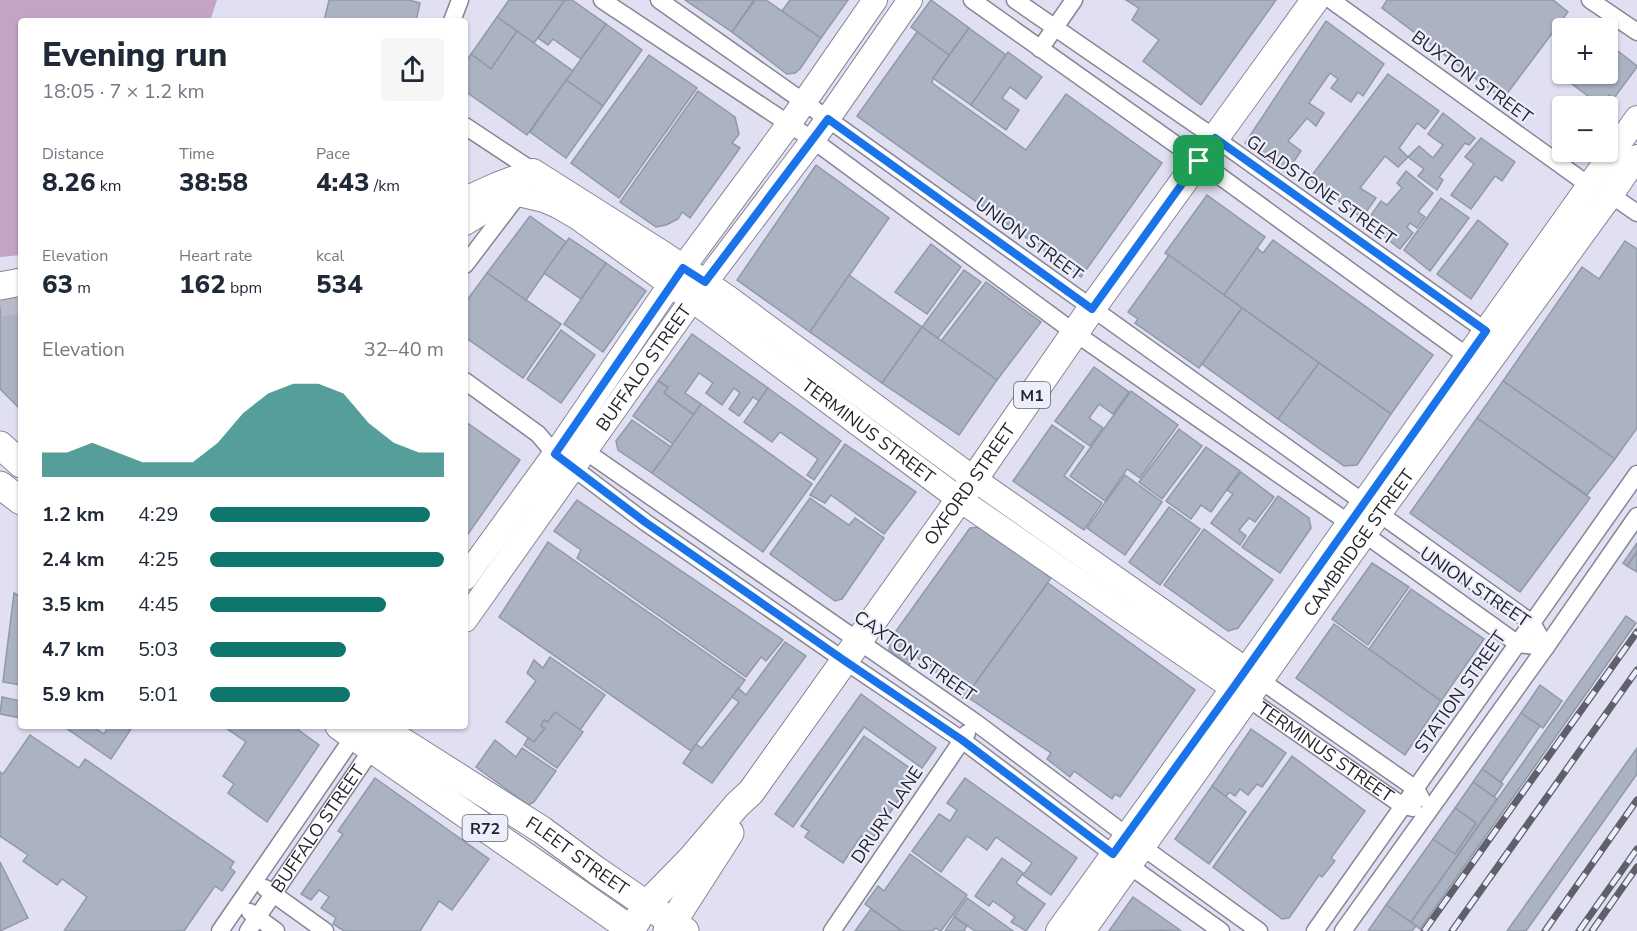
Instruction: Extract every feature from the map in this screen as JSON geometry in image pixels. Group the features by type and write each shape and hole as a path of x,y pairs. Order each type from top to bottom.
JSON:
{"main road":[{"name":"OXFORD STREET","path":"632,931 647,904 751,792 1092,309 1315,0"},
{"path":"0,286 18,283"},
{"path":"0,445 18,461"},
{"path":"0,485 18,499"},
{"name":"FLEET STREET","path":"368,731 542,830 647,904 675,928"},
{"name":"FLEET STREET","path":"368,731 632,931"},
{"name":"OXFORD STREET","path":"675,928 744,810 751,792"}],"street":[{"path":"453,18 460,0"},
{"name":"UNION STREET","path":"602,0 813,140 1075,333 1518,644 1546,647"},
{"name":"UNION STREET","path":"659,0 1532,623 1546,647"},
{"name":"BUFFALO STREET","path":"468,574 677,276 789,124 875,0"},
{"name":"BUFFALO STREET","path":"468,616 699,291 813,140 910,0"},
{"path":"972,0 1199,161 1467,356"},
{"name":"GLADSTONE STREET","path":"1015,0 1215,138 1486,331"},
{"path":"1040,49 1074,0"},
{"name":"BUXTON STREET","path":"1330,0 1600,191 1637,213"},
{"path":"1590,0 1637,32"},
{"name":"CAMBRIDGE STREET","path":"1058,931 1128,851 1600,191 1637,118"},
{"name":"TERMINUS STREET","path":"468,128 664,254 677,276"},
{"name":"CAMBRIDGE STREET","path":"1371,509 1467,356 1600,191 1637,157"},
{"path":"468,261 519,194 533,171"},
{"path":"468,198 533,171"},
{"path":"468,221 494,205 519,194"},
{"name":"TERMINUS STREET","path":"519,194 558,206 677,276 967,489 1247,684 1416,789 1428,812"},
{"name":"CAXTON STREET","path":"468,383 538,434 560,445 852,651 962,740 1128,851 1259,931"},
{"name":"CAXTON STREET","path":"580,460 645,522 852,651 975,722 1221,931"},
{"name":"STATION STREET","path":"1315,931 1637,474"},
{"path":"1343,931 1637,516"},
{"name":"TERMINUS STREET","path":"1247,684 1403,806 1428,812"},
{"path":"1472,708 1492,722"},
{"name":"DRURY LANE","path":"832,931 975,722"},
{"name":"BUFFALO STREET","path":"220,931 255,880 368,731"},
{"name":"BUFFALO STREET","path":"253,924 273,894 368,731"},
{"name":"CAMBRIDGE STREET","path":"1083,931 1128,851"},
{"path":"255,880 325,931"},
{"path":"238,904 253,924 276,931"}],"shaded area":[{"path":"0,0 217,0 211,18 18,18 18,255 0,257"}],"building":[{"path":"329,0 409,0 420,3 417,18 325,18"},
{"path":"509,0 565,0 534,43 497,17"},
{"path":"565,0 572,0 606,24 581,59 553,39 548,45 538,38"},
{"path":"685,0 754,0 732,32"},
{"path":"755,0 766,0 821,38 795,73 787,74 732,32"},
{"path":"790,0 848,0 821,38 782,11"},
{"path":"931,0 969,28 949,55 911,27"},
{"path":"1126,0 1276,0 1201,105 1143,61 1159,40 1132,20 1139,8"},
{"path":"1387,0 1553,0 1568,12 1564,18 1552,18 1552,33 1503,99 1382,8"},
{"path":"497,17 517,31 491,69 471,54"},
{"path":"1326,21 1384,64 1363,96 1358,92 1351,102 1331,88 1338,79 1330,73 1309,103 1324,113 1316,126 1307,118 1288,141 1301,151 1286,173 1245,143"},
{"path":"606,24 642,50 603,106 566,80"},
{"path":"969,28 1006,55 971,105 933,78"},
{"path":"517,31 573,71 527,135 468,93 468,58 471,54 491,69"},
{"path":"917,32 949,55 932,83 1026,150 1066,94 1162,163 1081,277 857,116"},
{"path":"1618,51 1637,66 1615,96 1588,96 1572,84 1618,84"},
{"path":"1008,52 1042,77 1026,99 1010,87 1002,98 1019,110 1006,130 971,105"},
{"path":"649,55 697,88 619,198 571,163"},
{"path":"1388,74 1439,111 1425,129 1417,123 1399,148 1408,157 1398,167 1385,156 1360,188 1376,198 1362,218 1309,179"},
{"path":"566,80 603,106 566,158 530,132"},
{"path":"698,91 735,117 739,134 732,143 740,148 690,218 682,212 678,219 656,227 620,202"},
{"path":"1443,113 1475,138 1469,145 1465,143 1439,177 1443,180 1437,190 1418,176 1424,169 1408,157 1419,146 1433,158 1443,145 1428,134"},
{"path":"1481,138 1515,162 1502,181 1495,176 1471,209 1451,195 1474,164 1465,157"},
{"path":"816,165 889,218 810,332 737,280"},
{"path":"1406,171 1433,193 1418,212 1425,217 1417,228 1410,223 1407,227 1413,233 1400,249 1366,222 1381,201 1387,205 1402,188 1397,183"},
{"path":"1207,195 1265,237 1224,295 1165,253"},
{"path":"1441,198 1469,218 1430,271 1404,250"},
{"path":"530,216 566,242 526,300 487,273"},
{"path":"1478,220 1508,244 1471,299 1437,274"},
{"path":"569,238 606,263 581,299 544,273"},
{"path":"1273,240 1433,355 1391,414 1224,295 1257,248 1263,253"},
{"path":"1625,241 1637,249 1637,428 1615,459 1503,381 1582,267 1599,279"},
{"path":"931,244 961,267 927,314 895,292"},
{"path":"1169,255 1242,308 1199,368 1135,323 1138,319 1128,312"},
{"path":"606,263 646,291 603,352 564,324"},
{"path":"964,270 981,282 938,338 922,327"},
{"path":"487,273 561,324 523,378 468,339 468,299"},
{"path":"849,275 922,327 882,383 810,332"},
{"path":"986,282 1041,322 997,380 941,341"},
{"path":"18,297 18,407 0,389 0,300"},
{"path":"1242,308 1319,363 1278,419 1202,364"},
{"path":"922,327 997,380 959,435 882,383"},
{"path":"561,330 595,355 561,403 527,379"},
{"path":"692,334 768,388 759,401 753,397 739,416 729,409 740,393 734,388 722,405 706,393 713,383 699,373 685,393 701,404 694,415 664,393 668,387 658,381"},
{"path":"1319,363 1391,414 1357,465 1344,466 1278,419"},
{"path":"1094,367 1129,392 1113,414 1099,404 1089,418 1103,428 1090,446 1055,421"},
{"path":"658,381 668,387 664,393 694,415 673,444 633,416"},
{"path":"1503,381 1615,459 1587,495 1477,418"},
{"path":"768,388 841,441 814,480 807,475 818,459 780,432 772,442 744,422"},
{"path":"1131,391 1178,425 1140,478 1127,469 1105,501 1070,476"},
{"path":"701,404 812,484 763,552 652,473"},
{"path":"1477,418 1590,498 1520,592 1410,513"},
{"path":"632,420 671,447 652,473 618,450 616,441"},
{"path":"468,423 520,460 468,534"},
{"path":"1052,425 1084,447 1064,476 1102,503 1084,530 1013,481"},
{"path":"1179,429 1202,446 1162,499 1139,482"},
{"path":"845,444 916,492 884,534 831,495 825,503 810,495"},
{"path":"1206,447 1240,471 1211,512 1201,505 1191,519 1166,501"},
{"path":"1241,472 1274,497 1255,522 1249,518 1239,530 1246,536 1240,545 1211,523 1233,494 1227,490"},
{"path":"1125,475 1162,502 1125,555 1087,528"},
{"path":"1278,496 1309,518 1311,528 1280,573 1242,547"},
{"path":"810,498 849,525 855,518 884,538 842,599 835,601 770,554"},
{"path":"577,500 783,640 766,661 761,657 746,677 577,558 581,550 554,531"},
{"path":"1169,507 1200,529 1160,585 1129,562"},
{"path":"981,527 1051,578 964,699 946,684 949,682 915,656 909,665 889,650 891,638 970,528"},
{"path":"1204,529 1273,580 1238,628 1228,631 1164,585"},
{"path":"548,542 745,680 691,751 499,617"},
{"path":"1637,543 1637,552 1627,566 1623,563"},
{"path":"1637,552 1637,572 1627,566"},
{"path":"1372,563 1409,587 1368,645 1332,619"},
{"path":"1048,583 1195,690 1120,797 1115,794 1112,799 1074,771 1070,777 1047,759 1051,753 966,696"},
{"path":"1411,589 1484,639 1441,701 1369,649"},
{"path":"14,593 18,595 18,684 3,682"},
{"path":"1626,616 1636,623 1420,929 1411,922"},
{"path":"1334,624 1441,701 1405,755 1296,678"},
{"path":"785,642 806,656 712,783 683,763 696,744 702,748 739,702 732,697 738,688 746,695"},
{"path":"550,657 605,695 580,730 555,712 548,722 544,720 541,726 545,728 534,742 506,722 536,681 527,673 534,660 543,668"},
{"path":"1540,685 1562,701 1543,728 1521,713"},
{"path":"861,694 936,748 922,768 864,727 793,827 775,814"},
{"path":"2,697 18,700 18,717 0,714"},
{"path":"555,712 583,732 557,768 524,745 528,738 534,742 545,728 541,726 544,720 548,722"},
{"path":"1521,713 1540,726 1501,782 1482,769"},
{"path":"67,729 96,729 104,734 107,729 131,729 111,759"},
{"path":"227,729 297,729 319,745 267,822 228,793 234,784 223,776 246,742"},
{"path":"1251,729 1286,753 1262,787 1257,784 1248,795 1240,789 1235,796 1229,792 1226,797 1212,786"},
{"path":"30,735 79,768 85,759 234,862 230,868 235,872 222,891 215,886 184,931 64,931 87,897 62,879 57,885 23,861 28,855 0,836 0,772 3,774"},
{"path":"864,736 917,773 870,842 861,836 843,863 805,837 809,831 801,826"},
{"path":"495,740 516,757 522,748 556,771 534,802 528,805 476,767"},
{"path":"1637,748 1637,774 1526,931 1507,931"},
{"path":"1292,756 1365,811 1331,858 1335,861 1322,877 1319,875 1289,918 1282,919 1213,867"},
{"path":"1482,769 1503,784 1494,797 1473,782"},
{"path":"375,778 489,859 452,910 439,901 420,931 344,931 333,924 336,918 321,908 329,897 319,890 311,900 301,894 343,834 338,831"},
{"path":"965,778 1077,858 1051,895 1023,875 1032,863 996,837 987,850 967,836 941,872 912,851 939,814 950,821 957,810 947,803"},
{"path":"1473,782 1497,799 1411,922 1386,905 1433,839 1455,854 1476,823 1455,808"},
{"path":"1212,786 1246,812 1209,864 1175,839"},
{"path":"1455,808 1476,823 1455,854 1433,839"},
{"path":"910,854 967,895 941,931 935,928 933,931 902,931 865,904 878,886 884,891"},
{"path":"1002,858 1023,873 1016,883 1045,904 1026,931 1011,922 1015,917 993,901 989,906 975,896"},
{"path":"0,862 28,918 0,931"},
{"path":"1133,897 1180,930 1109,931"},
{"path":"967,898 1013,931 975,931 954,916"},
{"path":"1386,905 1416,926 1412,931 1368,931"},
{"path":"871,909 902,931 855,931"},
{"path":"954,917 967,926 965,931 945,931"}],"tunnel":[{"path":"0,303 18,300"}],"railway":[{"path":"1424,931 1637,632"},
{"path":"1452,931 1637,670"},
{"path":"1545,931 1637,800"},
{"path":"1579,931 1637,849"},
{"path":"1592,931 1637,867"}],"route":[{"path":"828,119 1092,309 1199,161 1215,138 1486,331 1113,854 962,740 645,522 555,454 683,268 705,282 828,119"}]}
